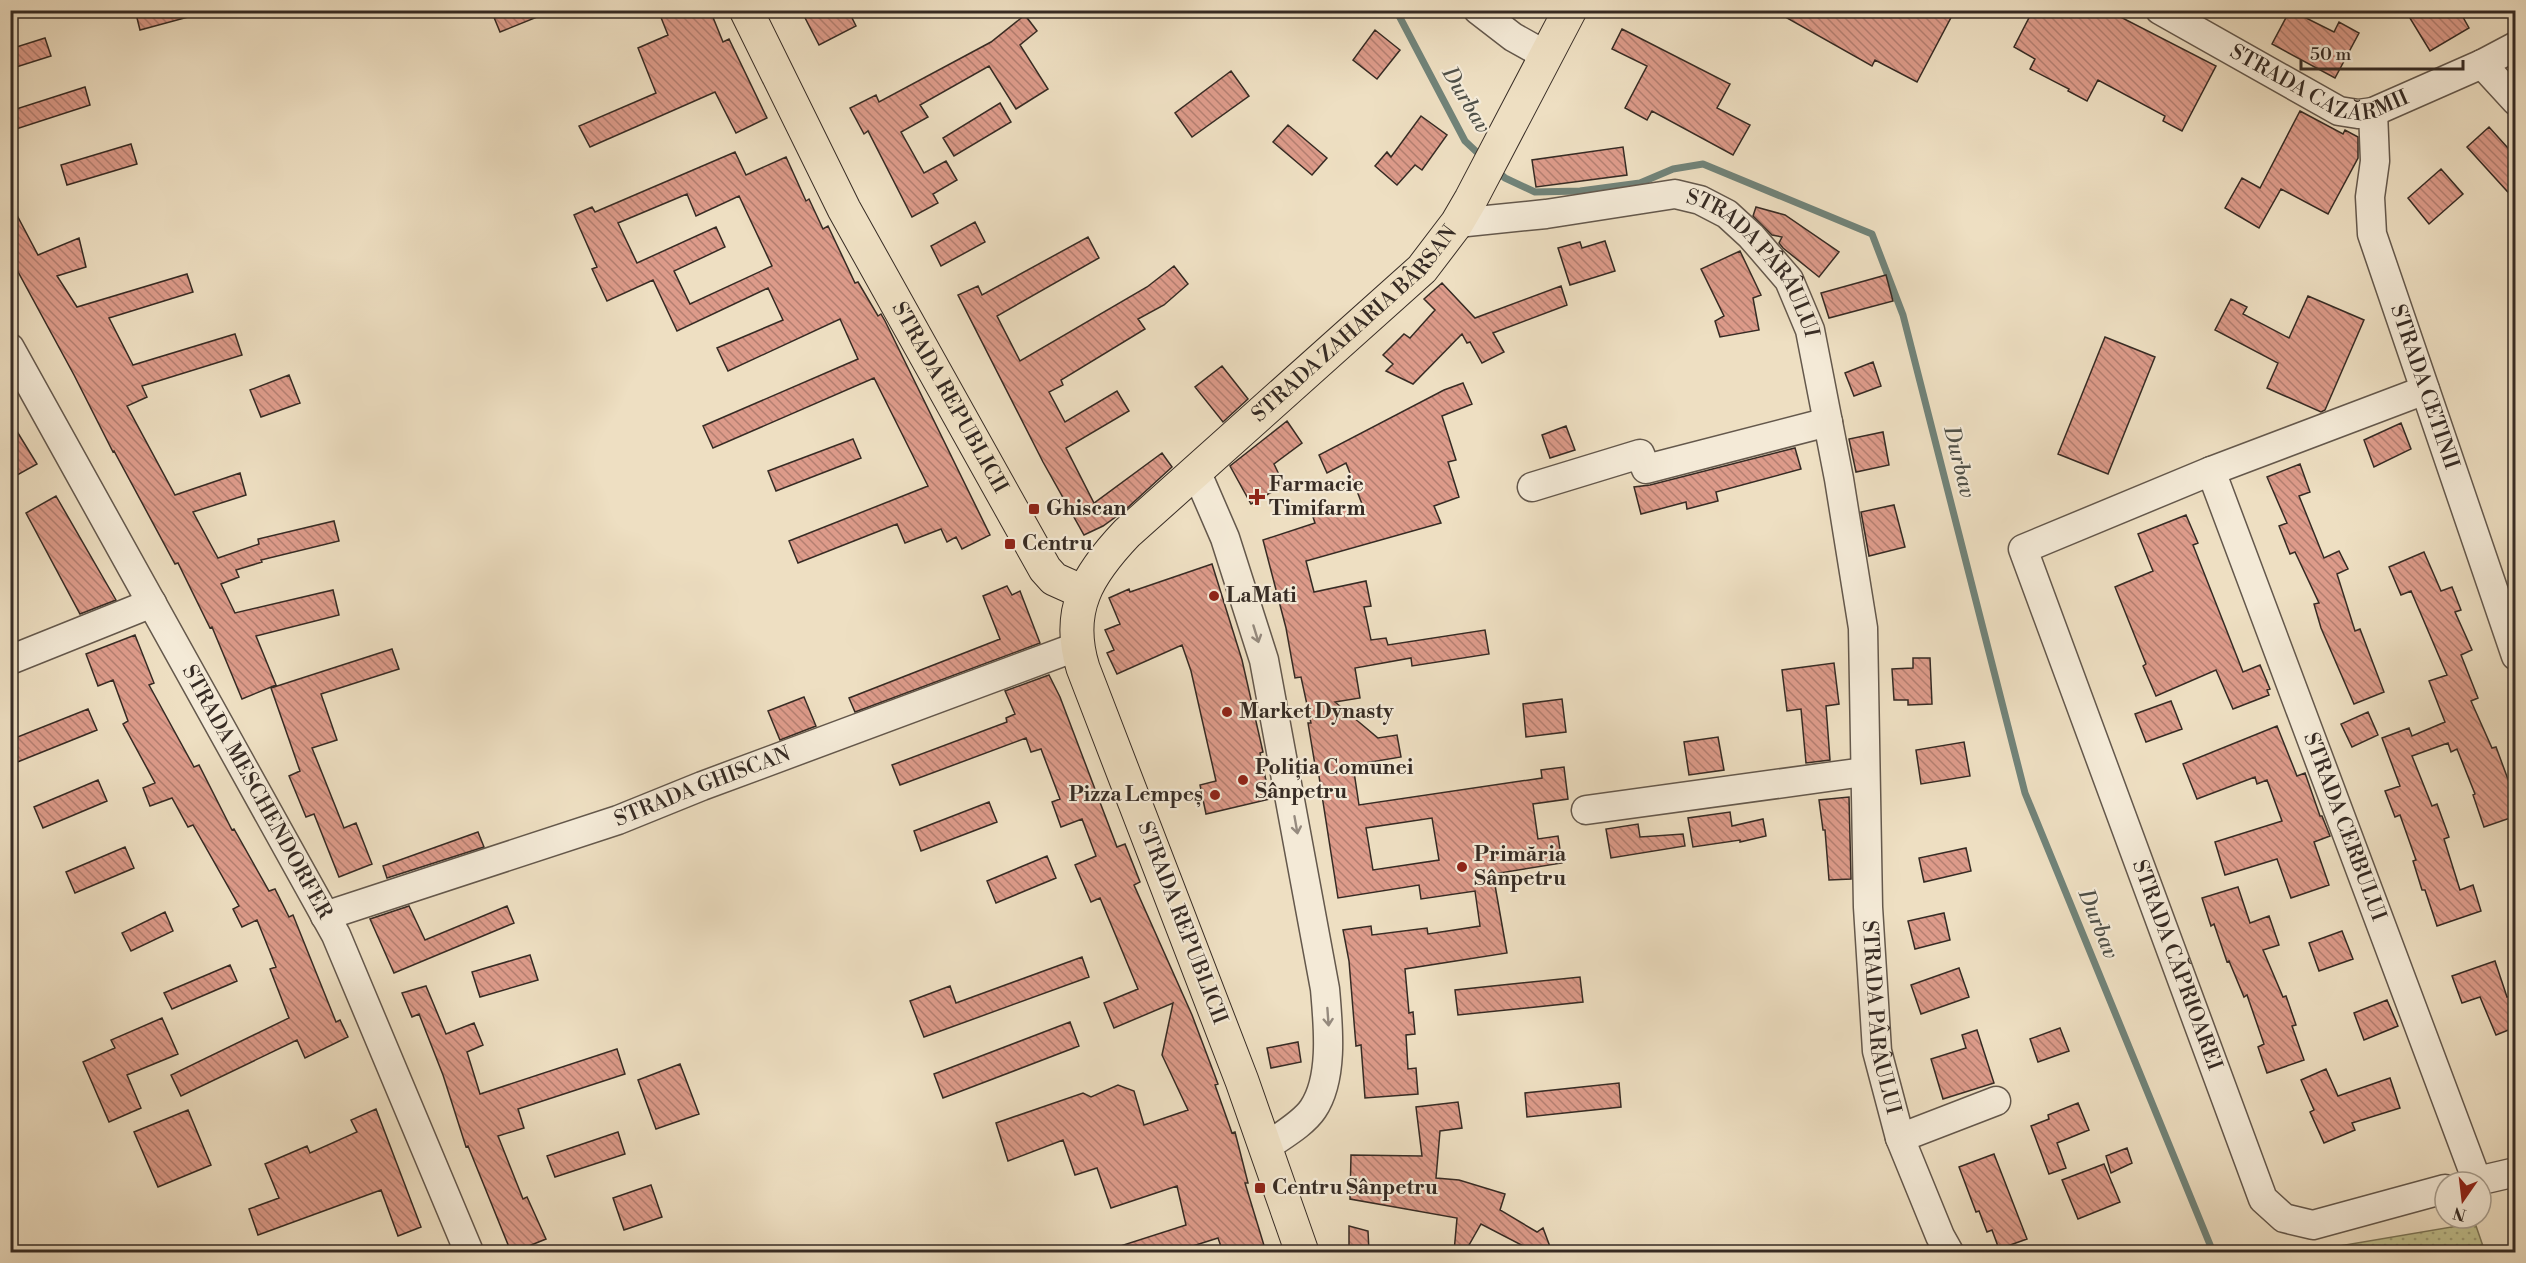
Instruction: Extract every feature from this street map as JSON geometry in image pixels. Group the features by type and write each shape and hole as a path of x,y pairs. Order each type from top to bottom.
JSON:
{"main road":[{"name":"STRADA REPUBLICII","path":"746,10 844,209 1045,569 1053,579 1083,592 1076,624 1076,647 1266,1147 1302,1252"},
{"name":"STRADA ZAHARIA BÂRSAN","path":"1083,592 1104,557 1127,533 1422,269 1464,211 1570,10"}],"street":[{"path":"1478,10 1513,37 1547,56"},
{"name":"STRADA CAZĂRMII","path":"2160,10 2339,111 2358,114 2373,112 2482,64 2516,46"},
{"path":"2482,64 2516,101"},
{"name":"STRADA CETINII","path":"2373,112 2375,161 2370,197 2372,234 2516,656"},
{"name":"STRADA PÂRÂULUI","path":"1464,211 1546,214 1675,194 1700,201 1727,214 1751,236 1789,280 1810,330 1863,628 1868,907 1876,1051 1900,1138 1940,1236 1949,1252"},
{"name":"STRADA MESCHENDORFER","path":"10,348 336,935 469,1252"},
{"path":"2211,471 2425,390"},
{"path":"1532,487 1640,454 1646,469 1828,422"},
{"path":"1196,471 1232,558 1264,660 1325,989 1327,1057 1323,1083 1313,1108 1266,1147"},
{"name":"STRADA CĂPRIOAREI","path":"2211,471 2024,549 2263,1199 2284,1218 2313,1225 2433,1193"},
{"name":"STRADA CERBULUI","path":"2211,471 2471,1170"},
{"path":"10,660 153,603"},
{"name":"STRADA GHISCAN","path":"325,916 618,820 713,781 1076,647"},
{"path":"1586,810 1864,772"},
{"path":"1900,1138 1996,1101"},
{"path":"2493,1178 2516,1172"}],"green space":[{"path":"2434,1230 2477,1230 2485,1252 2304,1252"}],"building":[{"path":"135,10 191,10 192,16 140,30"},
{"path":"491,10 552,10 552,11 500,32"},
{"path":"658,10 710,10 723,42 729,39 767,118 736,133 715,92 590,147 579,126 656,93 638,48 668,35"},
{"path":"801,10 848,10 856,26 819,45"},
{"path":"1773,10 1955,10 1917,82 1875,60 1872,66"},
{"path":"2033,10 2107,10 2216,66 2182,131 2163,121 2165,116 2098,80 2087,101 2030,69 2035,59 2014,47"},
{"path":"2290,10 2334,32 2339,22 2359,33 2335,78 2272,44"},
{"path":"2405,10 2459,10 2469,28 2430,51"},
{"path":"1025,15 1037,31 1020,45 1048,89 1016,109 989,66 920,105 928,117 901,132 924,173 946,161 957,180 933,194 938,203 912,217 868,131 864,134 850,108 876,95 879,102 991,42"},
{"path":"1622,29 1730,84 1717,108 1750,125 1733,155 1652,111 1647,120 1625,108 1647,66 1612,49"},
{"path":"1375,30 1400,50 1377,79 1353,60"},
{"path":"45,38 51,56 10,69 10,49"},
{"path":"1231,71 1249,96 1192,137 1175,113"},
{"path":"85,87 90,105 10,131 10,111"},
{"path":"1000,103 1011,122 954,156 943,138"},
{"path":"2300,111 2343,134 2345,130 2358,137 2358,158 2328,214 2281,189 2259,228 2225,208 2242,178 2260,188"},
{"path":"1421,116 1447,135 1422,170 1415,165 1397,185 1375,166 1387,152 1391,157"},
{"path":"1288,125 1327,158 1312,175 1273,142"},
{"path":"2489,127 2516,157 2516,201 2467,147"},
{"path":"131,144 137,164 67,185 61,165"},
{"path":"1623,147 1627,175 1536,187 1532,160"},
{"path":"735,152 746,175 786,157 806,201 809,199 823,229 828,226 855,283 858,282 878,316 881,314 885,321 990,535 962,549 956,537 947,542 941,529 905,543 897,524 798,563 789,541 928,486 874,378 713,448 703,426 858,359 840,319 728,371 717,348 783,320 768,288 677,331 653,280 607,301 592,269 597,267 574,215 592,207 595,212","holes":["687,194 696,216 739,196 772,266 690,304 674,271 725,247 716,227 637,263 618,223"]},
{"path":"2441,169 2463,194 2429,224 2408,198"},
{"path":"10,202 38,255 79,238 86,267 57,276 77,307 187,274 193,292 109,318 133,365 235,334 242,355 142,386 147,397 127,406 175,495 240,473 246,495 193,512 218,558 259,544 258,539 334,521 339,541 261,560 262,562 236,570 239,577 221,584 235,613 333,590 339,615 256,636 276,685 242,699 212,627 210,628 178,563 175,564 113,452 10,257"},
{"path":"1756,207 1785,215 1839,252 1819,277 1783,248 1779,243 1782,237 1772,235 1753,216"},
{"path":"975,222 985,242 941,266 931,246"},
{"path":"1088,237 1099,258 997,316 1020,361 1147,287 1174,266 1188,284 1164,305 1138,319 1145,329 1061,380 1063,385 1049,392 1065,422 1117,391 1129,411 1066,448 1094,503 1162,453 1172,467 1124,511 1103,526 1084,535 1043,462 958,295 978,286 982,295"},
{"path":"1605,241 1615,271 1570,285 1558,248 1580,242 1582,248"},
{"path":"1740,251 1761,295 1753,298 1759,330 1720,337 1715,321 1724,316 1701,269"},
{"path":"1886,275 1893,301 1829,318 1821,293"},
{"path":"1442,283 1475,318 1561,286 1567,305 1493,333 1504,352 1482,363 1470,342 1467,343 1462,334 1413,384 1386,371 1393,364 1383,355 1404,334 1410,338 1435,310 1424,299"},
{"path":"2308,296 2364,320 2325,410 2321,412 2267,388 2278,363 2215,330 2231,299 2247,307 2243,314 2289,338"},
{"path":"2105,337 2155,357 2108,474 2058,454"},
{"path":"1873,362 1881,386 1854,396 1845,373"},
{"path":"1222,366 1248,399 1223,422 1195,387"},
{"path":"289,375 300,403 261,417 250,390"},
{"path":"1463,383 1472,404 1442,416 1456,460 1448,462 1459,497 1434,506 1441,523 1306,561 1314,592 1366,581 1371,606 1364,607 1371,640 1386,638 1388,645 1485,630 1489,654 1412,666 1411,658 1355,668 1360,698 1335,702 1378,738 1397,735 1401,757 1353,765 1359,805 1542,778 1541,770 1564,767 1568,799 1533,804 1538,839 1558,836 1562,863 1493,874 1507,953 1405,969 1409,1013 1413,1012 1415,1034 1406,1035 1408,1069 1416,1068 1418,1094 1365,1098 1361,1045 1356,1046 1349,961 1343,930 1371,926 1372,935 1427,928 1428,934 1480,926 1475,891 1421,899 1419,885 1338,898 1318,770 1316,771 1308,723 1311,723 1301,677 1295,678 1286,628 1263,540 1315,523 1313,517 1362,504 1346,463 1327,473 1319,455 1444,390","holes":["1432,818 1439,860 1373,870 1366,828"]},
{"path":"10,420 37,464 10,479"},
{"path":"1287,421 1302,443 1274,464 1284,485 1251,504 1230,466"},
{"path":"2401,423 2411,449 2374,467 2364,440"},
{"path":"1566,426 1575,450 1550,458 1542,435"},
{"path":"1883,432 1889,465 1856,472 1849,439"},
{"path":"853,439 861,458 776,491 768,471"},
{"path":"1795,448 1801,469 1716,492 1718,501 1687,509 1686,502 1641,514 1634,487 1650,485"},
{"path":"2300,464 2310,492 2299,496 2324,558 2339,551 2348,569 2337,574 2355,631 2360,629 2384,692 2354,704 2321,628 2314,604 2319,603 2295,552 2290,554 2279,526 2287,523 2267,477"},
{"path":"56,496 116,600 80,614 26,513"},
{"path":"1894,505 1905,547 1869,556 1861,512"},
{"path":"2186,515 2198,543 2193,545 2243,672 2260,665 2270,689 2267,690 2269,695 2233,709 2216,670 2156,696 2143,666 2146,664 2115,587 2153,571 2138,534"},
{"path":"2424,552 2441,591 2452,587 2461,610 2455,612 2472,650 2461,655 2478,698 2471,701 2492,748 2496,747 2509,782 2512,781 2516,791 2516,816 2484,827 2473,795 2475,794 2457,749 2451,752 2448,743 2412,756 2432,806 2437,804 2449,837 2444,839 2460,890 2473,885 2481,911 2437,926 2425,890 2422,890 2413,861 2416,860 2400,815 2395,817 2385,791 2400,786 2382,738 2409,728 2412,736 2445,722 2429,681 2447,675 2411,591 2401,595 2389,567"},
{"path":"1212,564 1242,660 1263,752 1260,753 1270,799 1206,814 1200,785 1216,781 1191,671 1182,645 1117,674 1107,653 1114,650 1105,630 1120,624 1109,598 1129,589 1130,592"},
{"path":"1007,586 1012,595 1020,591 1040,643 855,712 849,698 1000,639 983,596"},
{"path":"135,635 154,683 149,685 194,767 199,765 232,830 234,829 269,891 275,889 289,917 293,915 336,1022 340,1020 348,1037 305,1058 297,1040 181,1096 171,1075 289,1018 270,969 276,967 257,920 242,927 233,909 239,906 193,825 188,827 172,798 150,806 143,788 155,783 123,724 128,721 113,680 98,686 86,654"},
{"path":"392,649 399,669 321,694 337,740 312,748 344,828 356,823 372,864 339,877 314,814 306,817 289,776 300,771 271,688"},
{"path":"1913,658 1930,658 1932,704 1908,705 1908,700 1894,700 1892,669 1913,668"},
{"path":"1834,663 1839,704 1826,706 1830,760 1806,763 1801,709 1787,711 1782,670"},
{"path":"1049,675 1060,697 1117,847 1125,844 1140,882 1134,885 1192,1015 1218,1084 1215,1085 1232,1133 1235,1132 1248,1183 1245,1183 1266,1252 1223,1252 1218,1238 1174,1252 1111,1252 1111,1249 1186,1225 1177,1186 1111,1208 1097,1168 1075,1175 1063,1140 1008,1161 996,1123 1083,1093 1091,1097 1118,1085 1134,1091 1144,1125 1188,1110 1162,1055 1173,1003 1114,1028 1104,1003 1138,989 1100,898 1091,902 1075,865 1096,856 1082,819 1061,827 1052,802 1060,799 1041,749 1031,752 1026,738 900,785 892,765 1007,722 1006,718 1015,714 1005,691"},
{"path":"804,697 816,726 780,740 768,711"},
{"path":"1562,699 1566,732 1526,737 1523,704"},
{"path":"2171,701 2182,729 2146,742 2135,714"},
{"path":"88,709 97,730 15,763 10,753 10,740"},
{"path":"2368,712 2378,735 2352,747 2341,724"},
{"path":"2277,726 2297,776 2305,773 2320,816 2330,836 2314,842 2329,885 2291,898 2277,859 2225,875 2215,842 2282,821 2267,780 2257,784 2255,777 2197,799 2183,764"},
{"path":"1718,737 1724,770 1689,775 1684,742"},
{"path":"1964,742 1970,776 1921,784 1916,750"},
{"path":"98,780 107,801 43,828 34,807"},
{"path":"1849,797 1851,879 1829,880 1825,830 1823,830 1819,800"},
{"path":"989,802 997,822 921,851 914,831"},
{"path":"1730,812 1732,826 1763,819 1766,836 1740,842 1740,840 1693,847 1688,818"},
{"path":"1638,824 1640,837 1683,834 1685,846 1611,858 1606,829"},
{"path":"478,832 484,847 387,878 383,866"},
{"path":"125,847 134,868 75,893 66,872"},
{"path":"1966,848 1971,871 1924,882 1919,858"},
{"path":"1047,856 1056,878 996,903 987,881"},
{"path":"2238,887 2250,923 2269,916 2279,945 2263,950 2283,997 2286,996 2296,1025 2292,1026 2304,1060 2267,1073 2258,1047 2264,1044 2247,995 2244,997 2229,961 2227,962 2214,924 2211,926 2202,898"},
{"path":"409,906 425,940 507,906 514,923 394,973 370,919"},
{"path":"165,912 173,931 131,951 122,933"},
{"path":"1944,913 1950,940 1915,949 1908,921"},
{"path":"2342,931 2353,959 2319,971 2309,943"},
{"path":"530,955 538,980 480,997 472,972"},
{"path":"1082,957 1089,977 924,1037 910,1001 950,986 956,1003"},
{"path":"2495,961 2507,997 2516,994 2516,1027 2496,1035 2480,997 2462,1003 2452,976"},
{"path":"230,965 237,981 172,1009 164,993"},
{"path":"1959,968 1969,997 1921,1014 1911,985"},
{"path":"1580,977 1583,1002 1458,1015 1455,990"},
{"path":"426,986 446,1034 474,1023 483,1045 467,1052 480,1094 617,1049 625,1074 518,1109 524,1128 498,1136 523,1199 527,1197 546,1239 514,1252 511,1252 468,1146 466,1147 443,1075 419,1014 412,1017 402,993"},
{"path":"2387,1000 2398,1026 2364,1040 2354,1013"},
{"path":"162,1018 178,1054 127,1075 141,1108 109,1122 83,1062 115,1048 111,1040"},
{"path":"1070,1022 1079,1046 943,1098 934,1074"},
{"path":"2060,1028 2069,1051 2038,1062 2030,1039"},
{"path":"1977,1030 1994,1083 1943,1099 1931,1059 1966,1048 1962,1035"},
{"path":"1298,1042 1301,1062 1271,1068 1267,1048"},
{"path":"680,1064 699,1114 656,1129 638,1080"},
{"path":"2326,1069 2338,1096 2390,1078 2400,1108 2352,1123 2355,1130 2324,1143 2310,1112 2314,1110 2301,1080"},
{"path":"1619,1083 1621,1107 1527,1117 1525,1093"},
{"path":"1458,1102 1462,1128 1440,1131 1436,1178 1459,1180 1505,1194 1500,1210 1537,1232 1543,1228 1552,1252 1535,1252 1481,1224 1465,1252 1454,1252 1457,1218 1350,1199 1351,1155 1422,1156 1416,1107"},
{"path":"2078,1103 2089,1130 2057,1143 2066,1168 2049,1174 2031,1126 2049,1119 2048,1115"},
{"path":"376,1109 421,1227 398,1236 381,1190 258,1235 249,1209 279,1198 265,1164 307,1146 310,1153 357,1132 351,1120"},
{"path":"188,1110 211,1165 158,1187 134,1132"},
{"path":"618,1132 625,1154 555,1177 547,1156"},
{"path":"2127,1148 2132,1163 2111,1173 2106,1156"},
{"path":"1994,1154 2027,1239 1999,1249 1992,1230 1987,1232 1979,1211 1976,1212 1959,1167"},
{"path":"2104,1164 2120,1202 2078,1219 2062,1180"},
{"path":"651,1185 662,1217 624,1230 613,1198"},
{"path":"1349,1226 1368,1231 1369,1252 1349,1252"}],"waterway":[{"name":"Durbav","path":"1396,10 1465,141 1482,157"},
{"name":"Durbav","path":"1497,171 1505,178 1535,192 1580,191 1640,183 1673,169 1703,164 1872,234 1903,315 2025,793 2213,1252"}],"place":[{"name":"Farmacie Timifarm","path":"1257,497"},
{"name":"Ghiscan","path":"1034,509"},
{"name":"Centru","path":"1010,544"},
{"name":"LaMati","path":"1214,596"},
{"name":"Market Dynasty","path":"1227,712"},
{"name":"Poliția Comunei Sânpetru","path":"1243,780"},
{"name":"Pizza Lempeș","path":"1215,795"},
{"name":"Primăria Sânpetru","path":"1462,867"},
{"name":"Centru Sânpetru","path":"1260,1188"}]}
